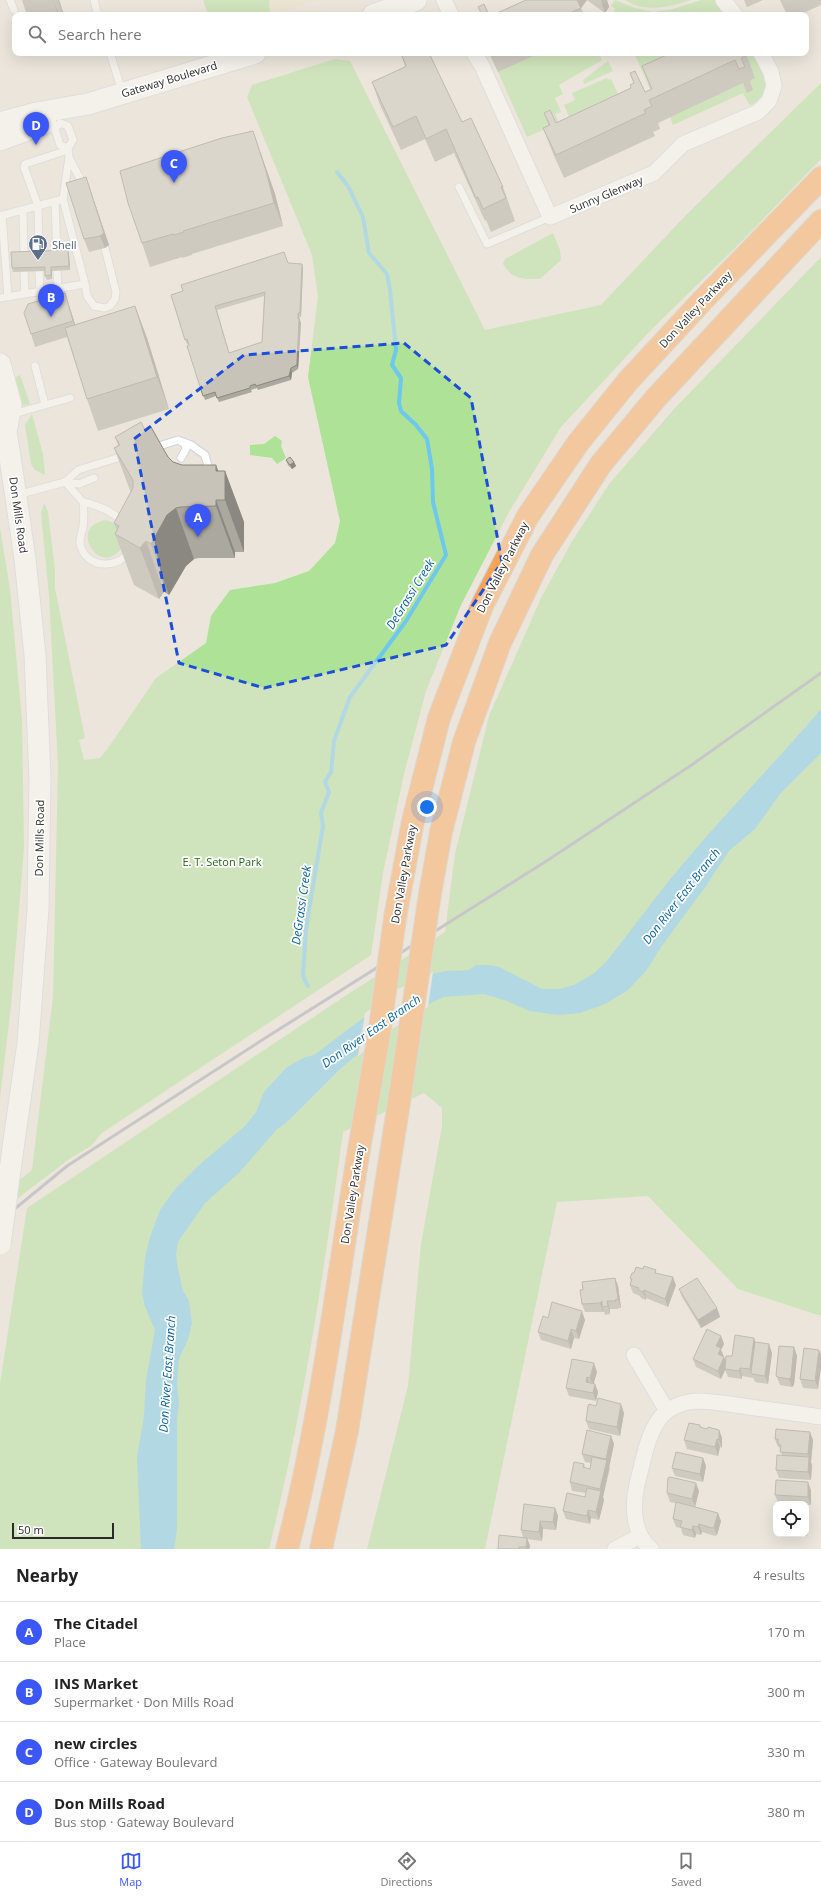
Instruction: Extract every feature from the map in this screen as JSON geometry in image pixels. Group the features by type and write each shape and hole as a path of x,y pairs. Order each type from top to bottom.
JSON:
{"highway":[{"name":"Don Valley Parkway","path":"287,1549 301,1497 314,1435 380,1028 395,918 413,821 439,718 482,606 528,516 578,443 628,382 702,301 821,178"},
{"path":"321,1549 347,1431 398,1109 430,894 442,832 464,742 500,642 542,555 601,464 654,399 821,221"}],"main road":[{"path":"382,12 416,0"},
{"name":"Gateway Boulevard","path":"0,123 36,113 83,105 245,56"},
{"name":"Gateway Boulevard","path":"0,140 59,120 83,105"},
{"name":"Don Mills Road","path":"0,364 11,405 5,422 17,494 35,654 40,787 36,932 28,1043 0,1244"}],"street":[{"path":"444,0 450,12"},
{"path":"723,0 733,12"},
{"path":"476,56 482,66 550,217"},
{"name":"Sunny Glenway","path":"550,217 654,172 683,144 758,112 769,101 774,86 771,72 763,56"},
{"path":"634,1355 667,1410"},
{"path":"651,1549 640,1536 636,1524 635,1506 637,1487 651,1433 658,1420 667,1410 676,1406 697,1401 821,1417"},
{"path":"615,1549 640,1536"}],"lane":[{"path":"10,0 14,10"},
{"path":"94,0 97,12"},
{"path":"111,56 123,93"},
{"path":"87,191 68,152 58,142 55,130 59,120 68,126 73,140 68,152 63,199 87,296 94,306 104,308 110,306 115,299 116,292 105,248"},
{"path":"39,255 38,206 24,167 25,164 68,152"},
{"path":"459,188 487,244 550,217"},
{"path":"8,297 1,215 63,199"},
{"path":"55,202 57,255"},
{"path":"23,210 24,256"},
{"path":"39,271 40,292"},
{"path":"58,271 58,289"},
{"path":"24,272 25,294"},
{"path":"0,298 85,284"},
{"path":"35,366 46,405"},
{"path":"5,422 46,405 70,398"},
{"path":"178,440 184,444 186,449 181,458"},
{"path":"146,450 178,440 198,449 205,455 209,465 210,480"},
{"path":"64,482 78,470 138,452"},
{"path":"17,494 64,482 79,484 94,478"},
{"path":"64,482 83,502 98,506 116,514 129,528"},
{"path":"83,502 83,526 80,542 83,554 100,564 121,561 129,552 132,542"}],"highlighted area":[{"path":"404,343 471,398 502,562 446,645 264,688 179,663 134,439 244,355"}],"shaded area":[{"path":"242,0 318,0 280,12 246,12"}],"green space":[{"path":"203,0 269,0 270,12 207,12"},
{"path":"615,0 635,8 654,12 613,12 615,9 611,6"},
{"path":"625,0 691,0 666,7 649,8 633,4"},
{"path":"701,0 715,0 723,12 654,12 673,9"},
{"path":"533,56 600,56 602,60 559,85 563,94 555,98 561,112 555,114 559,123 527,137 498,72"},
{"path":"635,56 723,56 650,89"},
{"path":"744,56 755,56 764,75 766,87 764,94 759,99 751,105 743,93 673,125 670,117 743,83 747,92 749,81 755,78"},
{"name":"E. T. Seton Park","path":"335,59 350,61 485,330 601,305 687,214 821,83 821,159 742,241 650,331 561,427 509,512 461,605 426,691 404,774 383,873 371,955 102,1133 91,1146 69,1159 0,1212 0,1196 32,1170 53,997 58,765 49,596 41,513 44,503 48,512 55,570 55,588 85,738 79,740 84,760 100,758 156,678 206,643 211,616 230,590 275,583 309,571 335,543 340,521 308,377 318,296 312,255 247,97 252,85"},
{"path":"608,61 613,71 584,84 583,80"},
{"path":"607,78 608,80 611,79 619,96 570,119 564,105 575,100 572,93"},
{"path":"553,233 560,250 561,260 540,279 519,278 511,273 503,264 505,259"},
{"path":"821,257 821,1316 738,1289 648,1196 557,1202 485,1549 367,1549 408,1386 421,1244 442,1126 442,1108 424,1093 343,1132 312,1341 292,1446 269,1549 0,1549 0,1384 27,1208 345,996 445,932 455,854 489,716 541,598 571,543 609,484 675,408"},
{"path":"20,375 30,404 21,406 14,378"},
{"path":"32,414 43,454 45,475 35,470 31,464 25,425"},
{"path":"275,436 282,441 281,446 286,458 277,464 272,458 250,455 250,445 264,444"},
{"path":"106,520 117,524 123,546 114,555 105,558 97,555 91,548 88,540 89,532 94,524"},
{"path":"0,528 10,589 22,720 24,848 11,1006 0,1098"}],"water":[{"name":"Don River East Branch","path":"821,709 821,753 780,794 755,829 729,851 706,886 661,947 646,971 627,991 603,1005 580,1013 559,1015 529,1011 507,1001 484,994 444,997 429,1004 391,1027 340,1069 286,1123 277,1129 239,1173 205,1203 178,1242 176,1254 183,1291 189,1301 192,1323 188,1339 179,1359 177,1384 179,1402 177,1421 177,1530 174,1549 141,1549 137,1457 144,1416 146,1380 155,1330 145,1307 142,1293 145,1258 150,1237 160,1210 175,1189 198,1166 245,1126 256,1112 264,1092 287,1067 305,1057 314,1055 399,991 432,974 446,971 469,970 476,965 488,965 499,967 542,989 559,989 574,985 593,974 606,962 663,888 700,844"}],"pier":[{"path":"433,972 428,1007 392,1029 358,1056 365,1013 398,989"}],"building":[{"path":"526,0 577,0 581,8 572,12 500,12"},
{"path":"484,4 488,12 480,12 478,7"},
{"path":"402,56 430,56 462,122 471,118 503,187 501,187 506,198 483,209 478,197 476,198 446,129 426,139 416,116 393,127 372,82 405,67 406,65"},
{"path":"664,56 745,56 741,58 745,67 739,69 735,60 649,100 652,106 644,110 646,113 556,155 543,128 550,125 544,113 550,110 556,123 631,88 630,85 634,83 630,73 635,71 645,92 652,89 642,66"},
{"path":"253,131 266,171 274,203 183,231 184,232 142,243 128,203 120,171 222,138"},
{"path":"86,177 104,233 100,236 84,239 66,183"},
{"path":"68,250 69,266 51,267 51,275 45,276 45,267 12,268 11,252"},
{"path":"284,252 288,263 302,264 300,313 298,313 297,365 291,368 289,376 256,386 255,384 250,386 250,388 217,398 215,392 203,396 187,346 189,345 187,339 185,340 171,295 183,291 181,285","holes":["265,292 262,342 229,353 215,306"]},
{"path":"65,293 73,321 31,334 24,313 28,304"},
{"path":"135,306 157,377 87,399 65,328"},
{"path":"141,422 145,430 151,427 168,457 173,462 182,465 216,465 216,471 225,471 225,500 216,500 216,506 176,508 167,515 151,544 146,541 140,548 115,534 119,526 114,523 133,488 133,480 114,448 120,445 115,437"},
{"path":"290,457 294,462 290,465 286,460"},
{"path":"644,1266 656,1270 655,1273 673,1277 665,1299 644,1290 643,1292 638,1290 639,1288 630,1285 632,1279 630,1278 636,1267 643,1269"},
{"path":"615,1278 618,1299 615,1300 616,1301 607,1301 608,1306 602,1307 602,1301 600,1303 582,1304 580,1290 583,1290 582,1282"},
{"path":"697,1278 717,1308 698,1320 679,1289"},
{"path":"552,1302 582,1311 576,1331 571,1329 568,1341 538,1332 543,1316 548,1318"},
{"path":"707,1329 721,1336 716,1346 721,1348 718,1354 724,1357 718,1371 693,1359"},
{"path":"735,1335 754,1338 750,1369 740,1368 739,1371 725,1369 726,1356 732,1356"},
{"path":"755,1342 769,1344 765,1376 752,1374 751,1372"},
{"path":"779,1346 794,1347 791,1377 789,1379 777,1377 776,1375"},
{"path":"804,1348 819,1350 815,1381 800,1379"},
{"path":"572,1359 594,1363 590,1378 587,1377 586,1382 595,1384 593,1393 566,1388"},
{"path":"598,1398 621,1404 617,1427 586,1421 589,1404 596,1406"},
{"path":"689,1423 700,1425 700,1427 707,1429 708,1427 719,1430 719,1440 717,1439 715,1447 684,1440"},
{"path":"776,1429 810,1432 808,1454 780,1452 781,1445 778,1444 778,1439 775,1439"},
{"path":"587,1430 611,1436 606,1459 582,1454"},
{"path":"676,1452 703,1458 700,1474 672,1468"},
{"path":"777,1455 809,1457 808,1472 776,1470"},
{"path":"592,1457 607,1460 600,1489 570,1482 574,1462 584,1464 583,1467 590,1469"},
{"path":"670,1477 696,1483 692,1499 667,1493 668,1478"},
{"path":"776,1480 808,1482 808,1497 775,1495"},
{"path":"587,1488 601,1491 596,1512 588,1510 587,1516 563,1511 567,1493 585,1497"},
{"path":"676,1502 718,1513 714,1527 712,1528 699,1524 698,1527 693,1526 692,1530 680,1527 682,1521 673,1519"},
{"path":"524,1504 555,1508 553,1522 540,1521 539,1532 521,1530"},
{"path":"499,1535 527,1538 526,1547 519,1547 519,1549 498,1549"}],"waterway":[{"name":"DeGrassi Creek","path":"308,986 303,976 306,929 323,826 321,813 329,792 325,782 331,772 334,741 350,697 406,621 446,555 433,502 432,469 427,439 416,425 401,411 399,403 401,378 392,365 396,350 387,274 369,253 363,217 348,186 337,172"}],"railway":[{"path":"0,1221 67,1166 270,1035 548,860 693,764 821,673"}],"place":[{"name":"Don Mills Road","path":"36,145"},
{"name":"new circles","path":"174,183"},
{"name":"Shell","path":"38,261"},
{"name":"INS Market","path":"51,317"},
{"name":"The Citadel","path":"198,537"}]}
